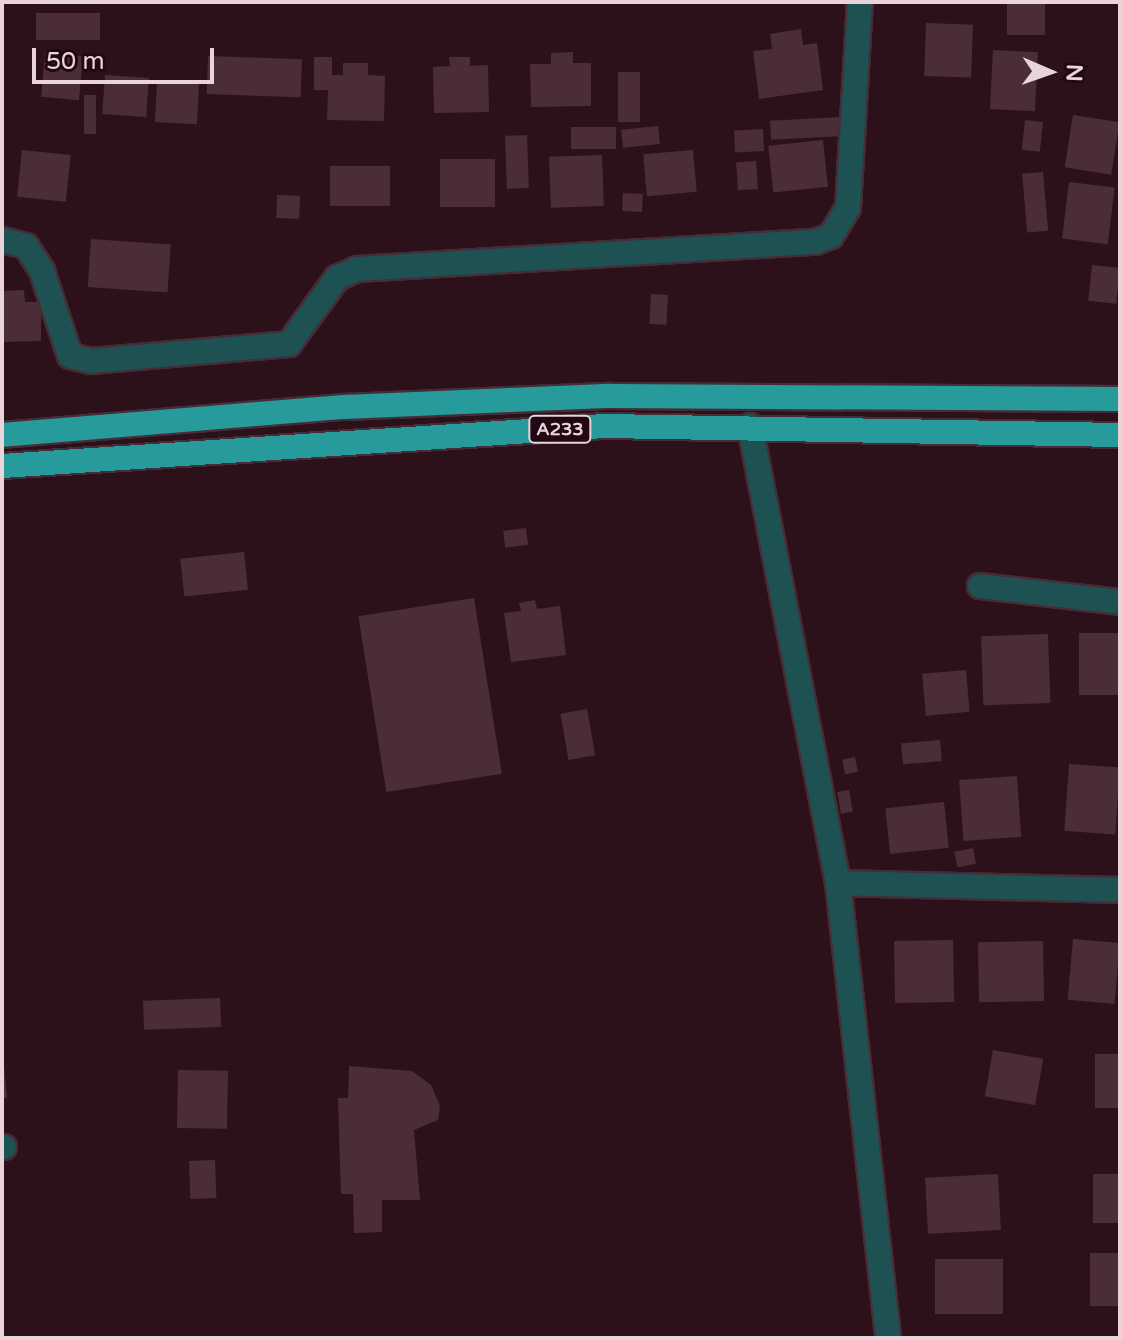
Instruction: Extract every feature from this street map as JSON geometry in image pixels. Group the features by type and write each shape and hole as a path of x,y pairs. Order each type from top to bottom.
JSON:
{"highway":[{"name":"A233","path":"2,435 344,407 611,396 1120,399"},
{"name":"A233","path":"2,466 605,426 750,426 1120,435"}],"street":[{"path":"2,240 26,246 42,271 70,356 91,361 289,344 337,278 357,269 815,242 831,236 848,208 860,2"},
{"path":"750,426 838,883 888,1338"},
{"path":"980,586 1120,602"},
{"path":"838,883 1120,890"}],"building":[{"path":"1007,2 1045,2 1045,35 1007,35"},
{"path":"36,13 100,13 100,40 36,40"},
{"path":"926,23 973,25 971,78 924,76"},
{"path":"801,29 803,45 817,43 823,90 759,99 753,51 772,49 770,34"},
{"path":"993,50 1038,52 1035,111 990,109"},
{"path":"573,52 573,63 591,63 591,106 531,107 530,64 551,64 551,53"},
{"path":"45,53 83,56 79,100 41,97"},
{"path":"208,56 302,59 301,97 207,94"},
{"path":"314,57 332,57 332,75 343,75 343,63 368,63 368,75 385,76 384,121 327,120 328,90 314,90"},
{"path":"449,57 470,57 470,66 488,65 489,112 434,113 433,67 450,66"},
{"path":"618,72 640,72 640,122 618,122"},
{"path":"105,75 149,78 146,117 102,114"},
{"path":"157,82 199,84 197,124 155,122"},
{"path":"84,95 96,95 96,134 84,134"},
{"path":"1073,115 1119,122 1111,175 1065,167"},
{"path":"842,117 843,136 771,140 770,121"},
{"path":"1025,120 1043,122 1040,152 1022,150"},
{"path":"658,126 660,144 623,148 621,130"},
{"path":"571,127 616,127 616,149 571,149"},
{"path":"763,129 764,151 735,152 734,131"},
{"path":"527,135 529,188 507,189 505,136"},
{"path":"823,140 828,187 773,192 768,146"},
{"path":"22,150 71,155 66,202 17,197"},
{"path":"693,150 697,192 647,196 643,154"},
{"path":"602,155 604,206 551,208 549,157"},
{"path":"440,159 495,159 495,207 440,207"},
{"path":"756,161 758,189 738,190 736,162"},
{"path":"330,166 390,166 390,206 330,206"},
{"path":"1043,172 1048,231 1027,233 1022,174"},
{"path":"1069,182 1115,188 1108,244 1062,239"},
{"path":"623,193 643,194 642,212 622,211"},
{"path":"277,195 300,196 299,219 276,218"},
{"path":"91,239 171,245 167,292 88,287"},
{"path":"1092,265 1120,268 1116,304 1088,301"},
{"path":"24,290 25,302 41,302 41,341 2,342 2,291"},
{"path":"651,294 668,295 666,325 649,324"},
{"path":"526,528 528,545 505,548 503,531"},
{"path":"244,552 248,590 184,596 180,559"},
{"path":"474,598 502,774 386,792 358,616"},
{"path":"535,600 537,609 560,606 566,655 511,662 504,613 521,611 519,603"},
{"path":"1079,633 1120,633 1120,695 1079,695"},
{"path":"1048,634 1050,703 983,705 981,636"},
{"path":"966,670 970,712 926,716 922,674"},
{"path":"587,709 595,755 569,760 560,714"},
{"path":"940,740 942,761 903,764 901,743"},
{"path":"855,757 858,772 845,774 842,759"},
{"path":"1069,764 1120,768 1115,834 1064,831"},
{"path":"1017,776 1021,837 963,841 959,780"},
{"path":"849,790 853,812 841,814 837,792"},
{"path":"944,802 949,848 890,854 885,808"},
{"path":"973,848 976,864 957,867 954,852"},
{"path":"1073,939 1120,943 1115,1004 1068,1000"},
{"path":"953,940 954,1002 895,1003 894,941"},
{"path":"1043,941 1044,1001 979,1002 978,942"},
{"path":"220,998 221,1027 144,1030 143,1001"},
{"path":"993,1050 1043,1059 1035,1105 985,1096"},
{"path":"1095,1054 1120,1054 1120,1108 1095,1108"},
{"path":"4,1066 7,1098 2,1098"},
{"path":"349,1066 412,1071 431,1085 440,1106 438,1120 414,1130 420,1200 382,1200 382,1232 354,1233 353,1194 341,1194 338,1098 348,1098"},
{"path":"178,1070 228,1071 227,1129 177,1128"},
{"path":"215,1160 216,1198 190,1199 189,1161"},
{"path":"998,1174 1001,1230 928,1234 925,1178"},
{"path":"1093,1174 1120,1174 1120,1223 1093,1223"},
{"path":"1090,1253 1120,1253 1120,1306 1090,1306"},
{"path":"935,1259 1003,1259 1003,1314 935,1314"}]}
